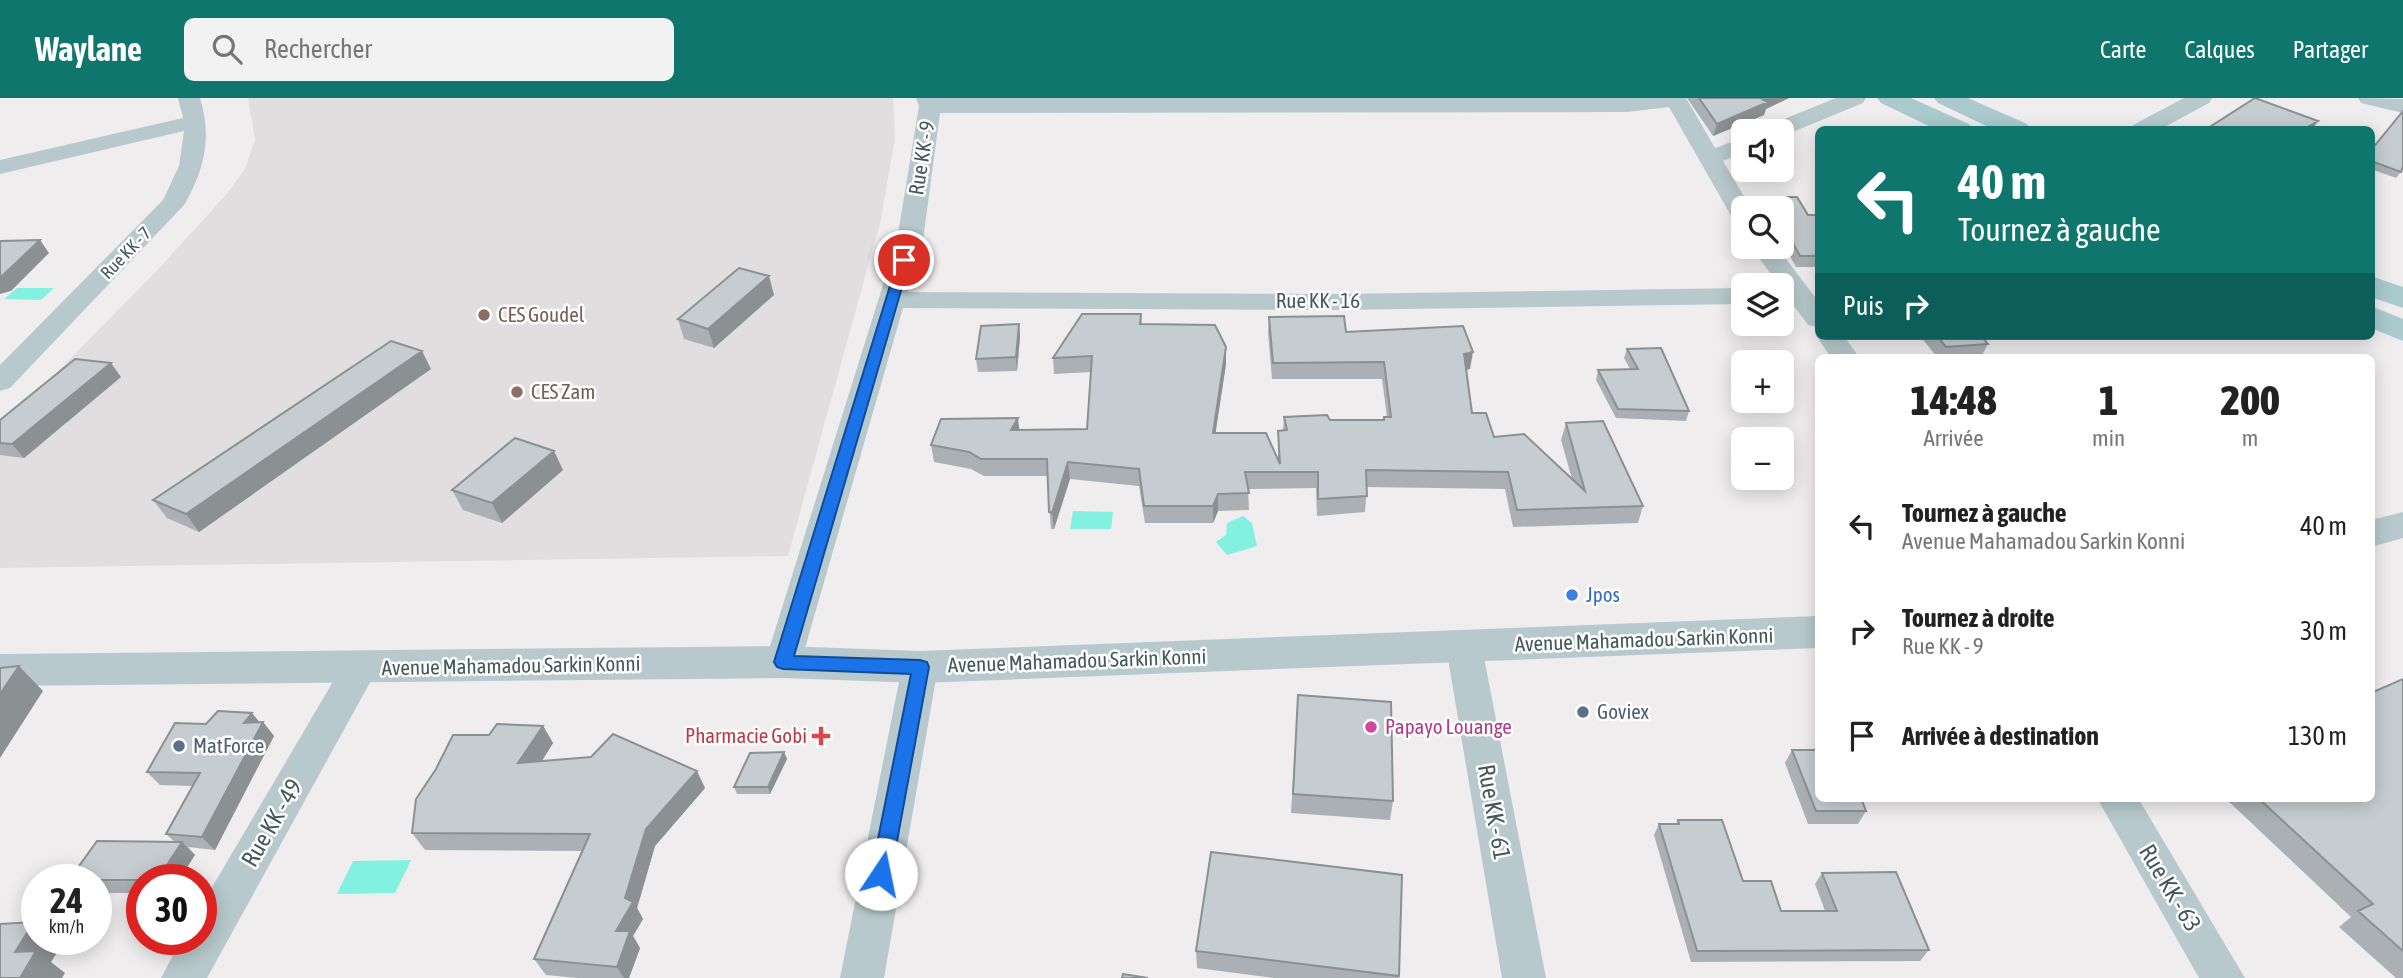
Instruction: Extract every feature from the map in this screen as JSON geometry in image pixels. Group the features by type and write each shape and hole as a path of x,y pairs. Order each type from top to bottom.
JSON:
{"main road":[{"path":"1890,98 1951,126"},
{"path":"1947,98 2009,126"},
{"path":"2375,287 2403,299"},
{"path":"2375,318 2403,331"}],"street":[{"path":"1794,123 1855,98"},
{"path":"2148,126 2201,98"},
{"path":"2369,98 2403,106"},
{"path":"929,102 1376,101 1627,105 1676,99 1731,196"},
{"name":"Rue KK - 9","path":"783,662 909,240 929,102"},
{"path":"0,167 192,110"},
{"name":"Rue KK - 7","path":"0,382 173,204 189,178 197,142 192,110"},
{"path":"1709,159 1731,150"},
{"path":"1773,259 1815,315"},
{"name":"Rue KK - 16","path":"893,300 1338,302 1731,296"},
{"path":"2375,533 2403,525"},
{"name":"Avenue Mahamadou Sarkin Konni","path":"0,670 783,662 920,667 1810,637"},
{"name":"Rue KK - 61","path":"1464,647 1524,978"},
{"path":"862,978 920,667"},
{"name":"Rue KK - 49","path":"183,978 360,668"},
{"name":"Rue KK - 63","path":"2119,802 2223,978"}],"shaded area":[{"name":"CES Goudel","path":"248,98 893,98 895,137 881,219 788,556 0,568 0,431 161,266 226,195 245,169 255,140"},
{"path":"17,288 54,288 41,300 4,299"},
{"path":"1073,511 1113,512 1111,529 1070,529"},
{"path":"1243,516 1252,523 1257,546 1227,555 1216,542 1226,535 1227,523"},
{"path":"411,860 395,893 337,894 353,861"}],"building":[{"path":"1699,98 1767,98 1763,100 1768,102 1717,124"},
{"path":"2255,98 2318,121 2309,126 2211,126"},
{"path":"2403,111 2401,172 2375,162 2375,145"},
{"path":"1794,197 1797,197 1808,215 1815,215 1815,256 1800,256 1794,245"},
{"path":"40,240 1,277 0,278 0,241"},
{"path":"739,268 769,276 708,329 678,319"},
{"path":"1082,314 1141,314 1140,324 1215,325 1226,347 1213,433 1266,433 1280,464 1278,431 1287,430 1284,417 1327,415 1330,420 1384,420 1384,417 1391,417 1384,362 1273,363 1269,317 1344,316 1346,332 1463,326 1473,352 1464,354 1472,413 1486,413 1494,437 1524,434 1585,491 1566,423 1603,421 1643,506 1517,510 1508,472 1366,470 1367,496 1318,499 1318,472 1245,472 1249,493 1218,494 1213,506 1144,506 1139,469 1068,462 1052,513 1049,512 1047,459 981,459 969,452 931,445 941,419 1018,418 1011,430 1087,429 1092,356 1053,358"},
{"path":"1019,324 1016,357 976,359 981,326"},
{"path":"1940,340 1984,340 1988,344 1946,347"},
{"path":"391,341 422,351 186,514 153,500"},
{"path":"1661,348 1689,411 1618,409 1598,370 1638,369 1627,349"},
{"path":"75,359 111,363 12,444 0,443 0,420"},
{"path":"515,438 554,451 492,503 452,490"},
{"path":"19,666 0,694 0,668"},
{"path":"2403,679 2403,951 2358,911 2373,904 2262,802 2375,802 2375,691"},
{"path":"1298,695 1391,702 1393,801 1293,794"},
{"path":"218,711 252,713 244,723 263,722 202,837 166,834 200,773 147,772 175,723 206,724"},
{"path":"497,724 543,726 518,763 591,757 613,734 697,771 646,829 625,898 633,902 616,931 630,931 617,967 534,959 590,834 412,833 416,799 436,769 453,735 489,735"},
{"path":"1792,750 1815,750 1815,802 1863,802 1866,811 1816,811"},
{"path":"784,752 768,787 734,787 750,753"},
{"path":"1678,820 1722,820 1743,881 1771,881 1781,911 1837,911 1822,873 1896,872 1929,950 1697,951 1659,824 1679,824"},
{"path":"97,841 182,842 168,864 126,864 126,880 112,880 112,864 80,864"},
{"path":"1211,852 1402,875 1399,976 1196,951"},
{"path":"21,923 21,943 15,952 34,955 20,978 0,978 0,924"},
{"path":"1123,974 1148,978 1122,978"}],"place":[{"name":"CES Goudel","path":"484,315"},
{"name":"CES Zam","path":"517,392"},
{"name":"Jpos","path":"1572,595"},
{"name":"Goviex","path":"1583,712"},
{"name":"Papayo Louange","path":"1371,727"},
{"name":"Pharmacie Gobi","path":"821,736"},
{"name":"MatForce","path":"179,746"}],"route":[{"path":"881,874 920,667 783,662 904,260"}]}
